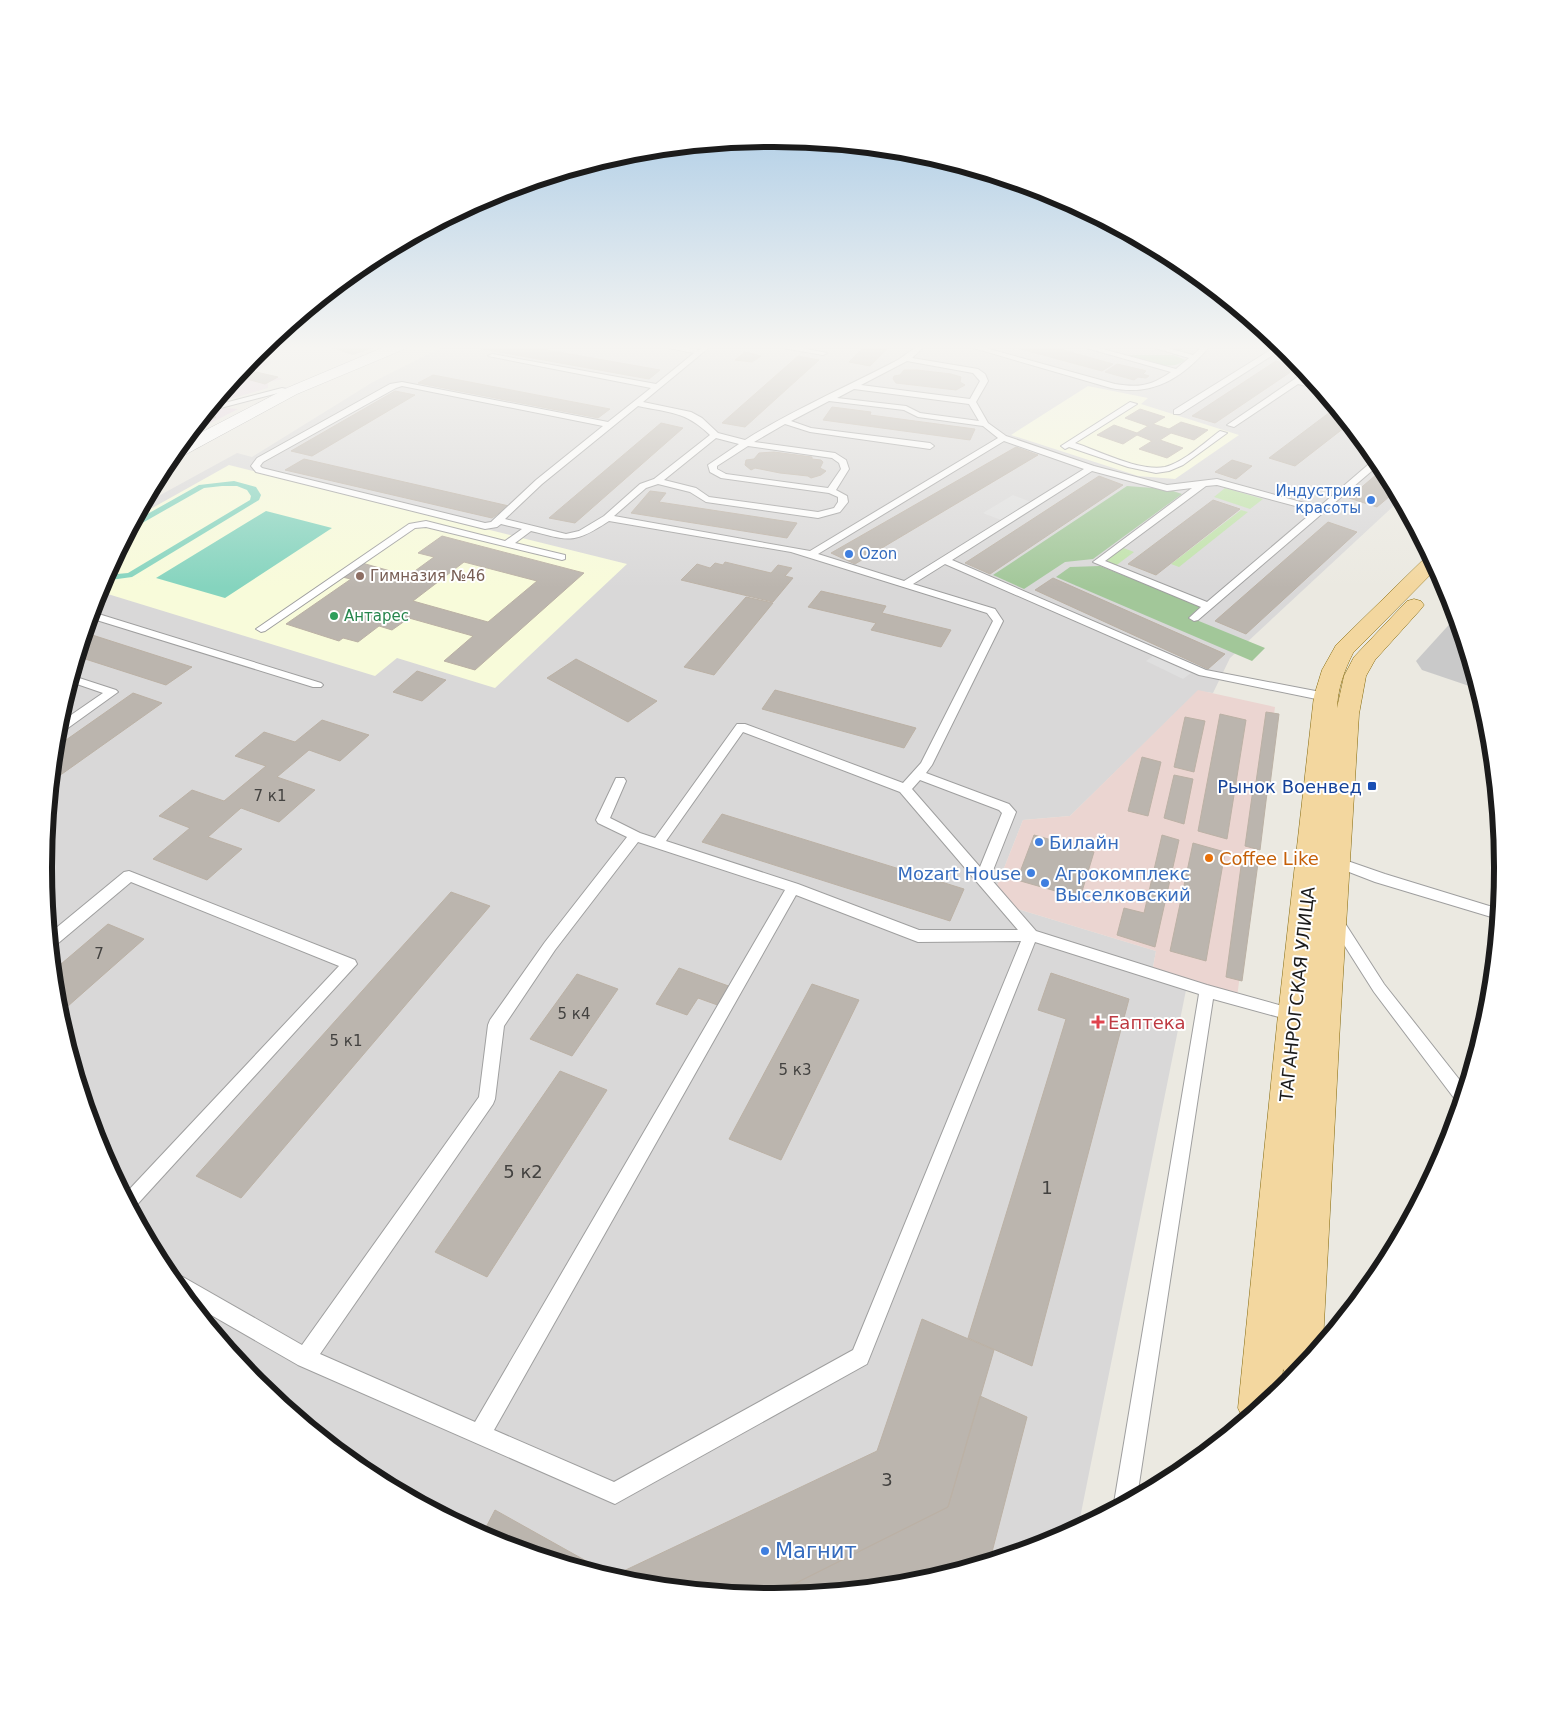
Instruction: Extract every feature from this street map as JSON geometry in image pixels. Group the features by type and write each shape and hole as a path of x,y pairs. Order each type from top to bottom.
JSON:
{"main road":[{"name":"ТАГАНРОГСКАЯ УЛИЦА","path":"1302,1357 1309,1020 1333,916 1336,862 1337,699 1333,670 1344,650 1428,566"},
{"name":"ТАГАНРОГСКАЯ УЛИЦА","path":"1260,1399 1309,1020 1337,699 1355,676 1365,657 1436,583"}],"street":[{"path":"189,445 226,426"}],"lane":[{"path":"321,426 260,460 255,466 259,470 485,526 494,525 501,521 539,482 608,426"},
{"path":"705,426 715,436 745,443 835,456 843,462 844,469 831,491"},
{"path":"657,481 693,490 706,499 818,515 837,510 843,502 842,496 831,491 724,476 712,470 712,465 775,426"},
{"path":"798,426 810,430 930,446"},
{"path":"988,426 1004,438 1091,468 1168,488 1217,482 1320,510"},
{"path":"1051,454 1098,426"},
{"path":"1069,444 1142,468 1161,470 1171,467 1222,433"},
{"path":"501,521 566,537 576,537 586,533 607,518 643,486 657,481 715,436"},
{"path":"811,554 1004,438"},
{"path":"1194,618 1372,466"},
{"path":"905,585 1091,468"},
{"path":"1204,483 1098,562 1208,606"},
{"path":"607,518 792,549 991,611 998,621 926,765 905,788"},
{"path":"261,629 412,526 426,524 562,557"},
{"path":"507,544 529,528"},
{"path":"945,560 1203,672 1337,699"},
{"path":"98,617 317,685"},
{"path":"67,723 112,692 77,681"},
{"path":"657,844 741,727 905,788 1031,935"},
{"path":"918,774 1004,807 1009,812 983,878"},
{"path":"620,781 603,820 635,836 792,888 918,936 1031,935 1207,991 1309,1020"},
{"path":"305,1358 487,1099 496,1025 550,946 635,836"},
{"path":"1336,862 1380,878 1493,912"},
{"path":"56,937 129,876 350,964 133,1198"},
{"path":"480,1434 792,888"},
{"path":"1333,916 1379,988 1458,1091"},
{"path":"192,1293 305,1358 615,1493 860,1357 1031,935"},
{"path":"1126,1496 1207,991"}],"shaded area":[{"path":"302,426 1344,426 1346,429 1396,504 1230,658 1213,693 1198,691 1070,816 1023,820 991,901 1156,951 1151,978 1186,990 1080,1520 1049,1534 960,1564 914,1575 821,1587 726,1587 633,1575 587,1564 498,1534 413,1492 373,1467 298,1410 231,1343 201,1306 149,1228 127,1186 107,1143 77,1054 66,1008 54,915 52,868 54,820 66,727 77,681 107,592 149,507 154,498 237,453 252,457"},
{"path":"1025,426 1210,426 1239,435 1175,479 1138,476 1011,435"},
{"name":"Гимназия №46","path":"229,465 627,564 495,688 397,658 375,676 106,594 147,511"},
{"path":"1013,495 1031,502 1001,520 983,513"},
{"path":"1451,622 1471,687 1422,670 1416,661"},
{"path":"1153,656 1191,673 1183,679 1146,661"},
{"path":"1198,690 1275,707 1236,1005 1151,978 1156,951 991,901 1023,820 1070,816"}],"green space":[{"path":"234,481 256,487 261,495 259,500 132,577 113,580 115,574 128,573 250,500 251,496 247,490 237,486 204,488 140,524 144,516 199,485"},
{"path":"1127,486 1167,489 1182,494 1093,559 1065,562 1024,589 993,575"},
{"path":"1225,488 1263,499 1250,509 1214,497"},
{"path":"1241,510 1248,512 1179,567 1171,564"},
{"path":"266,511 332,528 225,598 156,578"},
{"path":"1121,547 1134,552 1114,567 1105,561"},
{"path":"1100,566 1201,606 1189,617 1265,648 1252,661 1056,577 1070,567"}],"building":[{"path":"334,426 363,426 312,456 291,451"},
{"path":"658,426 683,428 575,523 549,518"},
{"path":"867,426 952,426 975,429 970,440"},
{"path":"1112,426 1137,433 1148,426 1159,426 1169,429 1174,426 1194,426 1208,430 1194,440 1171,433 1160,440 1183,448 1167,458 1139,449 1152,441 1137,435 1123,444 1097,435"},
{"path":"1311,426 1345,427 1295,466 1269,458"},
{"path":"1016,447 1038,455 855,564 831,553"},
{"path":"774,452 821,460 823,462 820,468 826,471 821,475 811,478 755,468 751,470 745,465 746,460 754,459 759,453"},
{"path":"304,459 509,506 492,518 285,470"},
{"path":"1232,460 1252,466 1236,479 1215,472"},
{"path":"1377,474 1391,495 1377,507 1349,498"},
{"path":"1099,476 1123,485 990,574 965,563"},
{"path":"650,491 666,493 659,502 797,523 787,538 631,513"},
{"path":"1213,500 1240,509 1156,575 1128,564"},
{"path":"1328,522 1357,532 1246,634 1215,621"},
{"path":"442,536 584,573 475,670 444,661 473,636 409,618 392,630 379,626 358,642 343,638 339,641 286,624 351,579 342,577 362,563 408,576 434,557 418,553","holes":["464,562 537,581 488,622 413,601"]},
{"path":"725,562 771,573 778,565 792,568 785,576 793,578 773,602 681,580 697,564 710,568 715,563 723,565"},
{"path":"1053,578 1225,654 1208,669 1035,590"},
{"path":"821,591 886,606 882,613 951,630 941,647 871,630 876,623 808,607"},
{"path":"746,597 773,603 714,675 684,667"},
{"path":"91,635 192,667 166,685 84,659"},
{"path":"576,659 657,701 628,722 547,678"},
{"path":"417,671 446,680 422,701 393,692"},
{"path":"775,690 916,728 904,748 762,709"},
{"path":"133,693 162,703 59,776 64,742"},
{"path":"1266,712 1279,714 1270,785 1256,782"},
{"path":"1220,714 1246,720 1227,839 1198,831"},
{"path":"1185,717 1205,721 1194,772 1174,767"},
{"path":"322,720 369,735 340,761 309,750 277,777 315,790 279,822 241,808 208,837 242,849 207,880 153,859 190,828 159,816 192,790 224,801 266,766 235,756 264,732 295,742"},
{"path":"1142,757 1161,762 1148,816 1128,811"},
{"path":"1174,775 1193,779 1184,824 1164,818"},
{"path":"1253,789 1267,793 1260,850 1245,846"},
{"path":"722,814 964,889 950,921 702,842"},
{"path":"1034,835 1094,852 1080,898 1017,880"},
{"path":"1162,835 1179,840 1155,947 1117,935 1124,908 1144,913"},
{"path":"1193,843 1225,852 1206,961 1170,951"},
{"path":"1242,859 1258,863 1242,981 1226,977"},
{"path":"451,892 490,906 241,1198 196,1176"},
{"path":"108,924 144,939 66,1008 60,965"},
{"path":"679,968 734,988 723,1007 698,998 687,1015 656,1004"},
{"path":"1051,973 1129,999 1032,1366 968,1338 1066,1019 1038,1010"},
{"path":"577,974 618,989 572,1056 530,1039"},
{"path":"812,984 859,1000 781,1160 729,1139"},
{"path":"560,1071 607,1090 487,1277 435,1252"},
{"path":"922,1319 994,1350 948,1507 787,1588 726,1587 679,1582 621,1572 877,1451"},
{"path":"980,1396 1027,1417 992,1552 960,1564 914,1575 821,1587 787,1588 948,1507"},
{"path":"495,1510 595,1566 542,1550 486,1528"}],"place":[{"name":"Индустрия красоты","path":"1371,500"},
{"name":"Ozon","path":"849,554"},
{"name":"Гимназия №46","path":"360,576"},
{"name":"Антарес","path":"334,616"},
{"name":"Рынок Военвед","path":"1372,786"},
{"name":"Билайн","path":"1039,842"},
{"name":"Coffee Like","path":"1209,858"},
{"name":"Mozart House","path":"1031,873"},
{"name":"Агрокомплекс Выселковский","path":"1045,883"},
{"name":"Еаптека","path":"1098,1022"},
{"name":"Магнит","path":"765,1551"}]}
